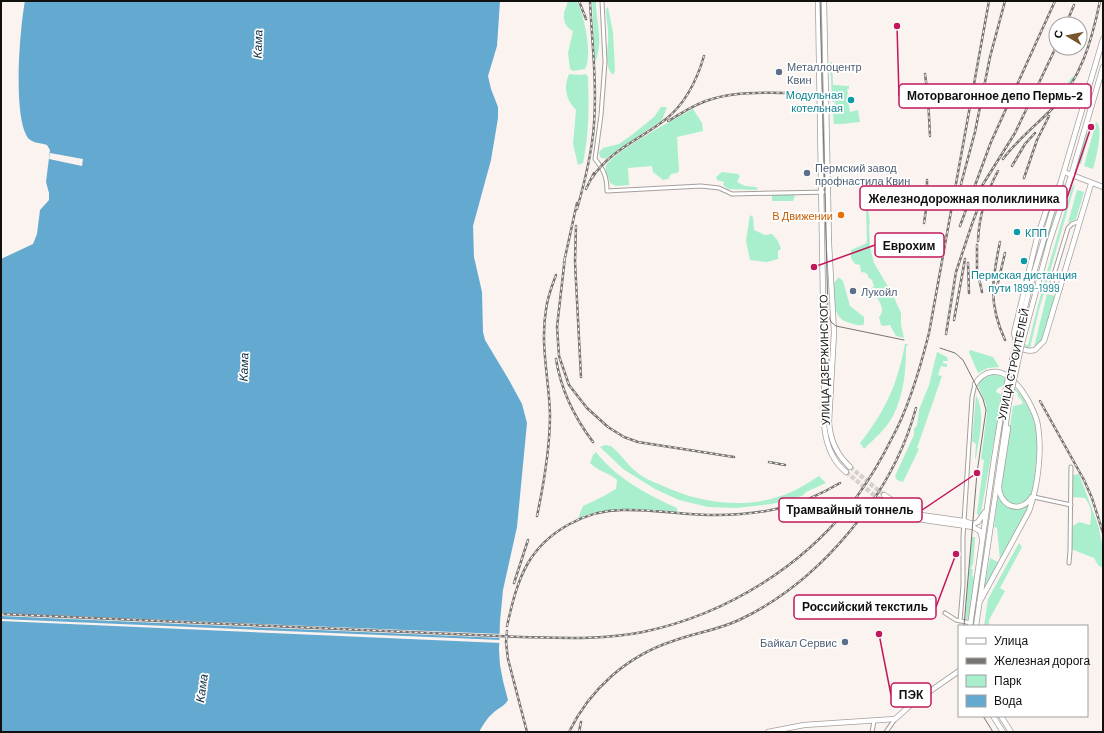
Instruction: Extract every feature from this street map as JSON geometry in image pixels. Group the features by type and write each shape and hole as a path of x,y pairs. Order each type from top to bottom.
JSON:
{"main road":[{"name":"УЛИЦА ДЗЕРЖИНСКОГО","path":"818,1 823,300 826,355 824,410 825,431 827,445 832,456 838,465 846,472"},
{"name":"УЛИЦА ДЗЕРЖИНСКОГО","path":"824,1 830,273 834,332 830,430 832,441 838,454 850,467"},
{"name":"УЛИЦА СТРОИТЕЛЕЙ","path":"971,624 1004,397 1017,338 1033,276 1103,39"},
{"name":"УЛИЦА СТРОИТЕЛЕЙ","path":"976,625 1009,402 1022,343 1049,244 1103,67"},
{"path":"1064,172 1091,184 1103,187"},
{"path":"1060,185 1052,196 1045,212 1037,238 1014,333 1017,344 1020,348 1027,351 1035,350 1044,341 1091,184"},
{"path":"975,384 978,379 986,374 994,372 1003,373 1008,376 1028,402 1036,420 1039,433 1038,463 1034,497 1029,511 979,603"},
{"path":"1008,411 1007,434 999,486 1000,495 1007,504 1014,507 1020,507 1029,501 1035,488"},
{"path":"884,495 913,513 972,526 978,529 981,533 982,541"},
{"path":"880,500 896,511 910,518 964,524 978,522 982,518 987,507"},
{"path":"768,732 804,725 895,719 912,703 958,672"},
{"path":"994,717 1003,732"},
{"path":"1002,717 1011,732"}],"street":[{"path":"602,1 605,62 601,115 595,159 601,166 607,178 607,191 701,186 719,188 732,194 828,192"},
{"path":"1060,289 1053,286 1052,281 1068,228 1072,224 1080,221"},
{"path":"960,621 963,588 964,524 972,397 975,384"},
{"path":"1069,563 1071,467"},
{"path":"1034,497 1071,505"},
{"path":"945,613 960,621 971,624"},
{"path":"886,732 895,719"},
{"path":"872,732 874,721"}],"green space":[{"path":"567,1 577,1 582,16 588,45 585,69 573,71 570,69 568,53 573,31 567,26 564,20 564,12"},
{"path":"592,1 596,1 599,32 598,55 595,63"},
{"path":"608,7 613,32 615,71 613,75 607,61 608,34 606,9"},
{"path":"832,62 833,85 849,86 849,89 847,89 847,95 850,112 858,110 860,122 834,124 832,106 836,103 832,101 829,63"},
{"path":"569,74 586,74 588,77 586,141 583,163 578,165 573,144 576,110 566,94 566,84"},
{"path":"1072,77 1074,77 1073,80 1059,99 1055,92 1064,88"},
{"path":"661,107 667,107 662,120 605,159 600,157 599,152 603,148 619,144 654,117"},
{"path":"693,109 702,123 703,131 677,137 679,171 677,173 671,174 668,179 663,180 653,172 652,166 628,168 629,185 616,186 610,183 606,172 606,166 611,160 632,144"},
{"path":"1096,122 1098,125 1099,136 1093,169 1084,166"},
{"path":"1086,133 1089,133 1081,164 1077,163"},
{"path":"722,172 738,174 740,176 737,182 745,186 758,188 756,190 728,189 723,185 724,182 717,180 716,177"},
{"path":"1063,183 1065,184 1041,256"},
{"path":"1075,184 1039,310 1030,348 1025,347 1026,344 1028,345 1054,246 1072,187"},
{"path":"1077,190 1084,192 1076,219 1068,223"},
{"path":"772,194 795,196 793,201 772,201"},
{"path":"868,209 870,223 870,247 874,263 893,295 901,313 901,325 904,338 896,336 890,325 881,325 879,317 882,310 880,302 871,288 874,287 872,280 866,273 861,272 860,265 855,264 851,258 851,250 867,242 866,211"},
{"path":"750,215 753,217 754,230 765,235 772,234 778,241 781,249 778,251 778,259 767,262 750,260 746,241"},
{"path":"838,278 843,281 850,306 864,317 863,325 856,325 844,321 837,313 834,301 834,283"},
{"path":"1047,294 1055,296 1043,339 1034,347"},
{"path":"905,344 908,344 906,347 905,374 897,408 880,434 864,449 860,443 884,408 894,385"},
{"path":"970,350 993,357 999,367 988,368 978,373 969,352"},
{"path":"937,352 947,357 948,361 943,361 943,363 947,364 947,367 941,366 938,375 942,376 917,448 919,449 903,482 897,480 895,476 914,435 919,410 929,385"},
{"path":"997,374 1013,385 1031,413 1037,440 1034,483 1033,490 1028,501 1013,505 1005,499 1001,488 1013,406 1023,404 1021,399 1018,397 1017,392 1004,385 997,389 996,392 1002,395 980,518 977,513 984,460 981,459 987,413 986,404 978,386 986,377"},
{"path":"976,395 981,410 981,426 975,459 976,444 972,441"},
{"path":"605,445 611,446 635,471 647,479 692,497 708,500 741,503 757,502 789,493 819,476 826,483 806,492 802,496 772,504 736,508 708,507 679,500 655,489 623,469 600,447"},
{"path":"596,452 623,478 633,485 677,508 677,512 627,509 604,511 578,518 583,506 616,489 617,480 590,463"},
{"path":"1079,474 1098,525 1103,548 1103,568 1098,565 1094,558 1071,549 1073,526 1079,522 1090,525 1091,517 1091,511 1085,498 1072,497 1072,475"},
{"path":"998,495 1004,504 1011,508 1016,509 1030,504 1000,560 997,528 994,527"},
{"path":"972,537 975,537 973,565 971,569 973,569 972,575 974,580 968,618 965,620"},
{"path":"1019,543 1022,547 1000,588 1005,591 989,620 989,625 984,625 988,599"},
{"path":"990,558 1000,563 984,589"}],"water":[{"name":"Кама","path":"25,1 500,1 497,46 488,76 498,107 498,118 491,160 473,226 474,257 482,292 483,332 485,340 522,404 527,423 517,527 503,590 500,621 500,665 508,700 489,717 479,732 1,732 1,259 33,244 37,234 40,210 49,200 46,182 50,150 47,145 29,139 24,129 20,113 19,73 21,31"}],"pier":[{"path":"50,153 83,159 82,166 49,159"},
{"path":"1,613 501,634 501,638 1,616"},
{"path":"1,619 501,640 501,643 1,621"}],"tunnel":[{"path":"850,467 884,495"},
{"path":"846,472 880,500"}],"tram line":[{"path":"820,1 828,314 831,322 836,326 904,340"},
{"path":"940,348 955,353 963,360 983,399 986,410 977,473 964,625"},
{"path":"984,717 993,732"}],"railway":[{"path":"579,1 586,19"},
{"path":"577,209 592,146 595,109 595,78 590,1"},
{"path":"1,614 522,637 598,637 628,635 675,624 705,613 735,599 763,583 790,564 814,543 837,520 858,495 884,453 909,400 929,333 989,1"},
{"path":"961,184 975,132 990,57 1005,1"},
{"path":"960,226 991,142 1055,1"},
{"path":"1003,159 1020,139 1053,108 1071,85 1089,44 1100,1"},
{"path":"1069,16 1074,5"},
{"path":"592,178 599,168 617,152 673,113 690,90 698,74 704,56"},
{"path":"980,189 1015,133 1052,56"},
{"path":"925,74 930,136"},
{"path":"668,121 689,108 722,96 755,93 798,93"},
{"path":"1024,178 1037,140 1049,116"},
{"path":"1012,166 1025,144 1035,133"},
{"path":"978,241 984,204 998,171"},
{"path":"586,189 594,173"},
{"path":"924,223 927,203 927,180"},
{"path":"946,334 956,272 981,200"},
{"path":"564,262 577,203"},
{"path":"576,226 575,262 581,377"},
{"path":"1000,242 995,268 993,291 996,314 1005,340"},
{"path":"977,245 977,269 982,292"},
{"path":"996,291 1005,253"},
{"path":"565,257 557,327 559,356 569,385 587,408 608,427 624,437 638,442 734,457"},
{"path":"954,320 965,259"},
{"path":"968,263 969,293"},
{"path":"537,516 546,465 550,427 544,349 544,323 547,301 556,275"},
{"path":"556,359 561,382 569,403 586,433 593,442"},
{"path":"1040,401 1084,480 1092,498 1103,533"},
{"path":"569,732 578,716 599,688 625,665 656,647 739,620 769,604 798,583 825,559 849,532 871,503 890,472 905,440 916,408"},
{"path":"769,462 785,465"},
{"path":"507,626 518,585 528,563 546,541 569,524 581,518 608,511 622,510 645,510 704,515 733,515 765,511 795,504 840,483"},
{"path":"514,583 528,540"},
{"path":"507,631 506,642 508,659 527,732"},
{"path":"579,732 581,722"}],"place":[{"name":"Моторвагонное депо Пермь-2","path":"897,26"},
{"name":"Металлоцентр Квин","path":"779,72"},
{"name":"Модульная котельная","path":"851,100"},
{"name":"Железнодорожная поликлиника","path":"1091,127"},
{"name":"Пермский завод профнастила Квин","path":"807,173"},
{"name":"В Движении","path":"841,215"},
{"name":"КПП","path":"1017,232"},
{"name":"Пермская дистанция пути 1899-1999","path":"1024,261"},
{"name":"Еврохим","path":"814,267"},
{"name":"Лукойл","path":"853,291"},
{"name":"Трамвайный тоннель","path":"977,473"},
{"name":"Российский текстиль","path":"956,554"},
{"name":"ПЭК","path":"879,634"},
{"name":"Байкал Сервис","path":"845,642"}]}
